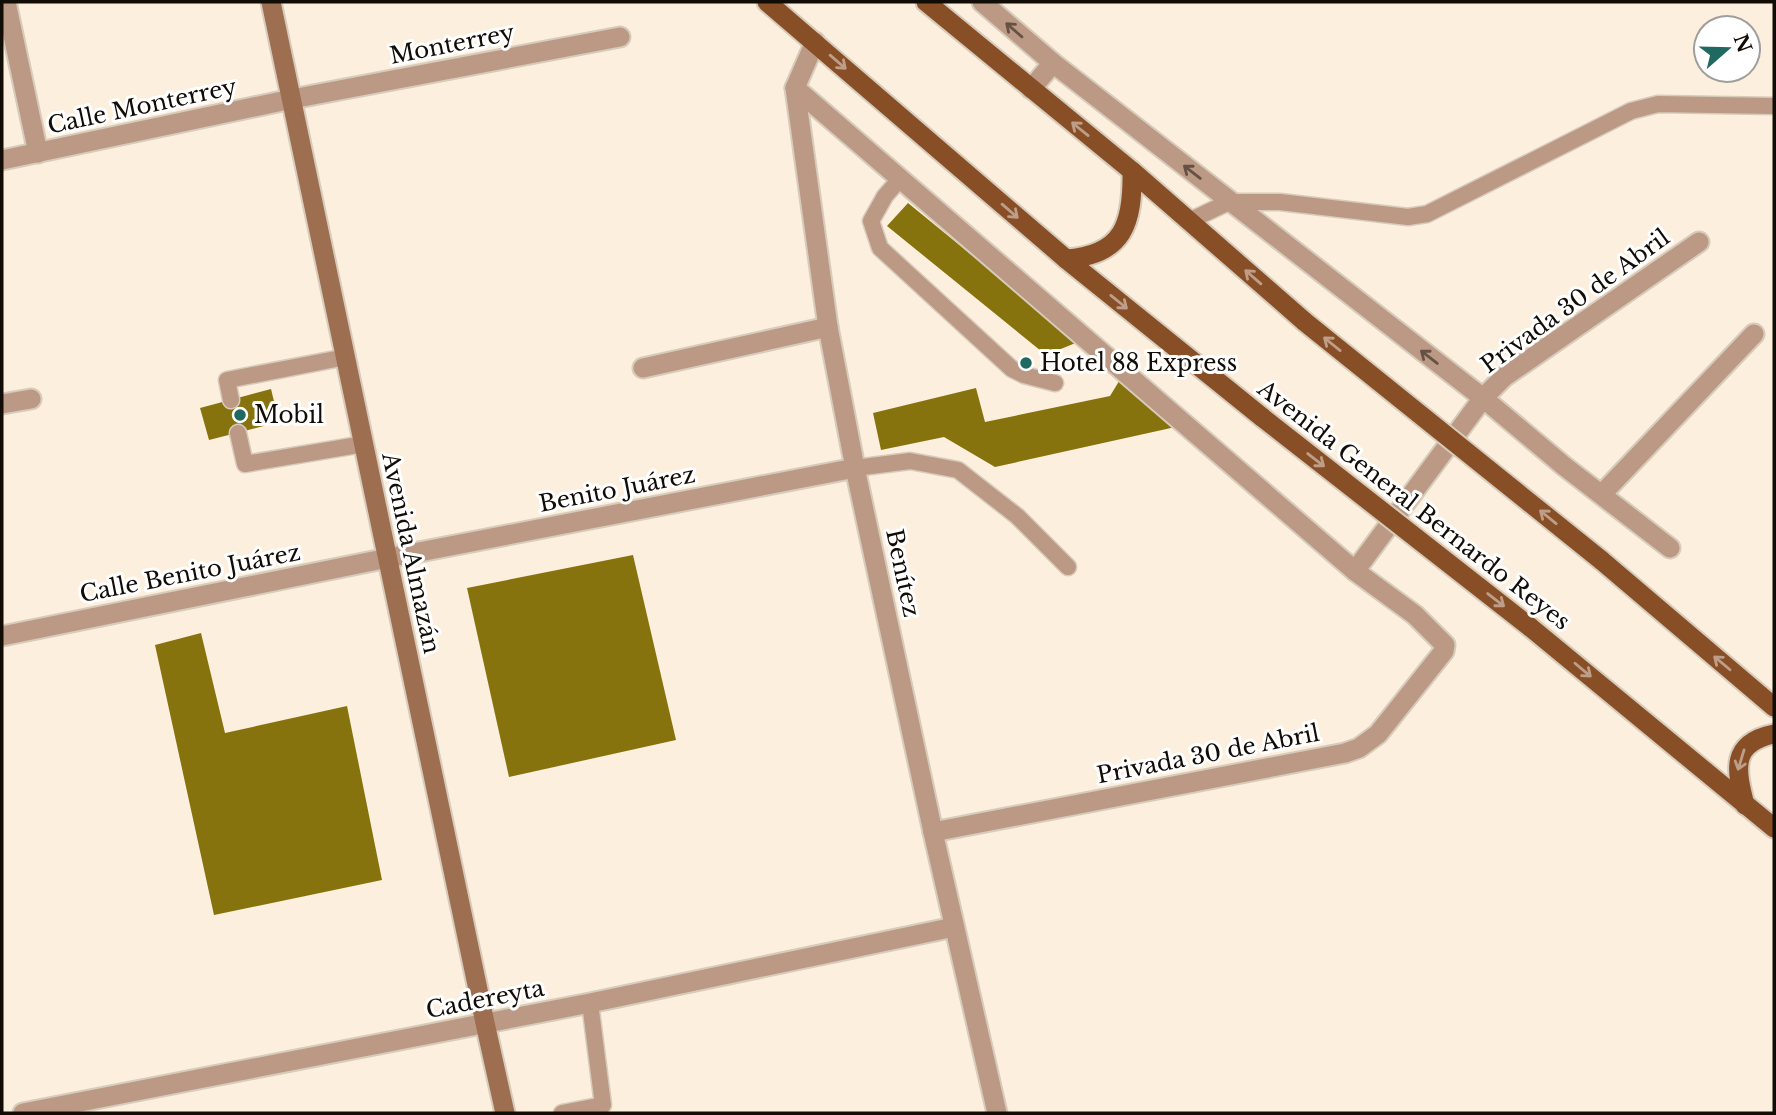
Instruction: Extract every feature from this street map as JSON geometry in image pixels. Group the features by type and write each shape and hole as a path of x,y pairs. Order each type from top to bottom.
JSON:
{"main road":[{"name":"Avenida Almazán","path":"271,2 505,1113"},
{"name":"Avenida General Bernardo Reyes","path":"767,2 1066,259 1263,418 1530,627 1774,828"},
{"path":"926,2 1132,172 1305,322 1601,560 1774,708"},
{"path":"1066,259 1086,257 1105,250 1120,237 1129,219 1132,172"},
{"path":"1745,805 1737,773 1738,761 1743,749 1757,739 1774,733"}],"street":[{"path":"6,2 38,153"},
{"path":"982,2 1229,202 1483,398 1564,466 1670,548"},
{"name":"Monterrey","path":"292,99 620,37"},
{"path":"815,42 795,88 1356,571"},
{"path":"1031,89 1054,63"},
{"name":"Benítez","path":"795,88 828,327 855,468 997,1113"},
{"name":"Calle Monterrey","path":"2,160 292,99"},
{"name":"Privada 30 de Abril","path":"933,832 1345,753 1359,748 1378,734 1444,651 1445,645 1415,615 1356,571 1483,398 1504,377 1699,242"},
{"path":"643,368 828,327"},
{"path":"1602,494 1754,334"},
{"path":"2,404 31,399"},
{"name":"Benito Juárez","path":"388,558 855,468"},
{"name":"Calle Benito Juárez","path":"2,636 388,558"},
{"name":"Cadereyta","path":"23,1113 590,1003 954,927"}],"lane":[{"path":"1189,221 1229,202 1280,202 1418,216 1427,214 1631,111 1658,104 1774,106"},
{"path":"900,179 886,195 871,221 880,248 1012,369 1055,383"},
{"path":"231,400 227,380 346,357"},
{"path":"238,433 245,464 364,444"},
{"path":"855,468 910,461 958,470 1017,516 1068,567"},
{"path":"562,1113 603,1105 590,1003"}],"building":[{"path":"908,203 1078,342 1046,355 887,226"},
{"path":"1121,378 1180,426 995,467 944,437 881,450 873,413 976,388 985,422 1110,396"},
{"name":"Mobil","path":"271,389 279,422 209,440 200,408"},
{"path":"633,555 676,740 509,777 467,588"},
{"path":"201,633 225,733 347,706 382,880 214,915 155,645"}],"place":[{"name":"Hotel 88 Express","path":"1026,363"},
{"name":"Mobil","path":"240,415"}]}
